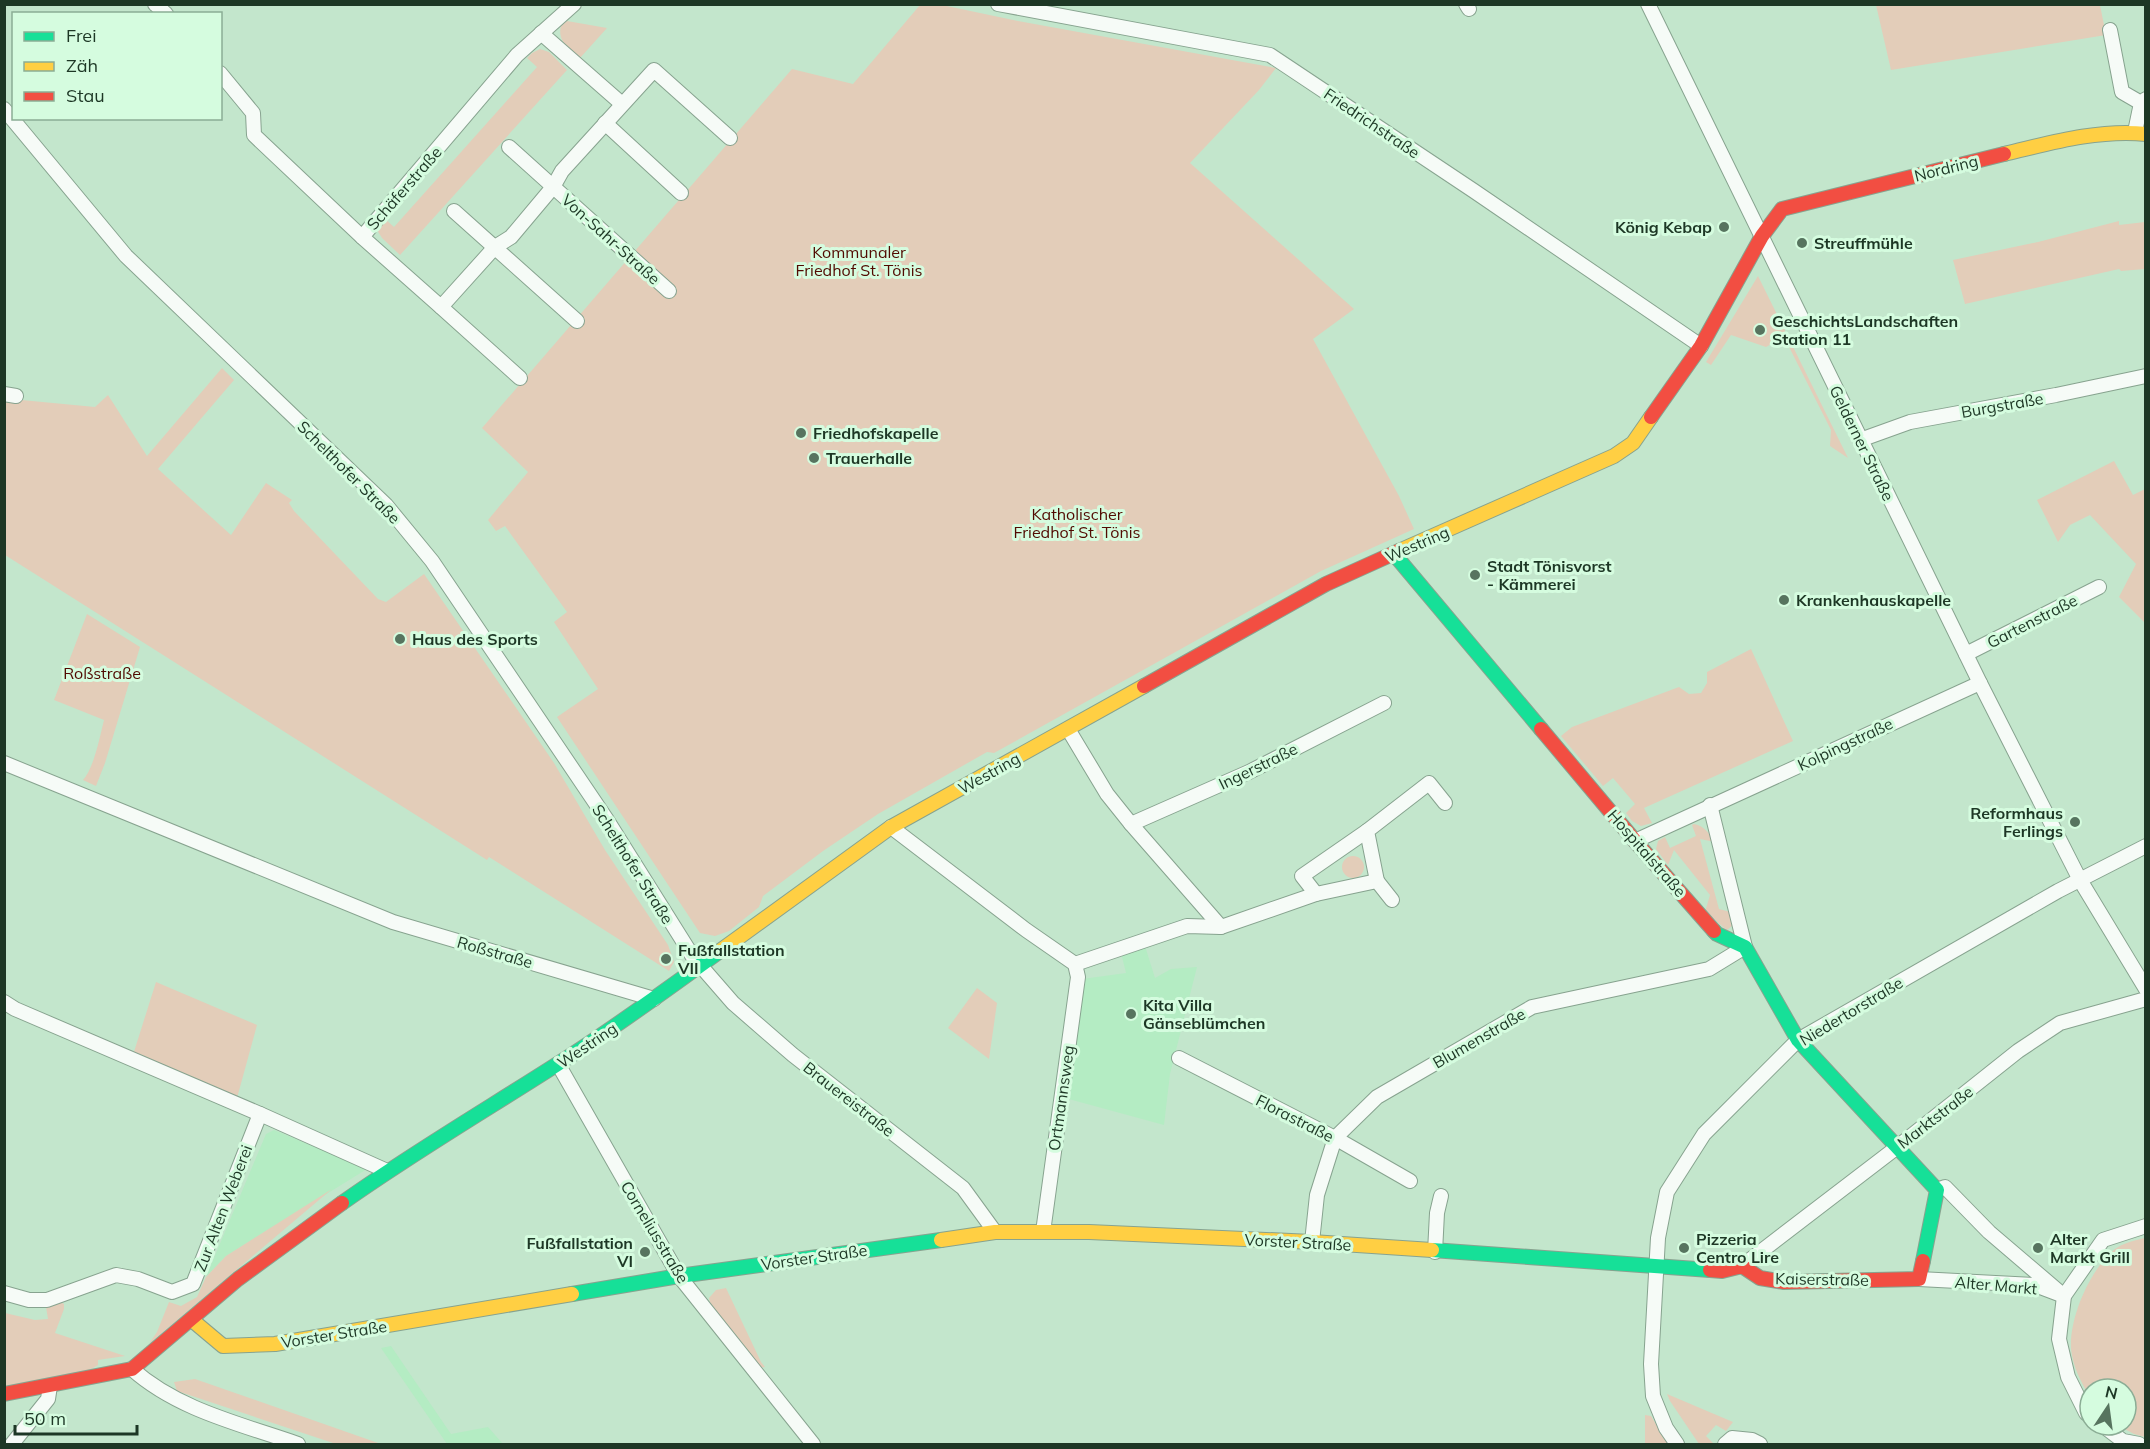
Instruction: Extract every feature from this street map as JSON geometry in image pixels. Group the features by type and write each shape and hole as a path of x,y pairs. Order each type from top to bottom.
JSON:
{"street":[{"name":"Schäferstraße","path":"222,75 253,112 254,135 362,237 517,55 574,4"},
{"name":"Friedrichstraße","path":"998,4 1270,55 1701,346"},
{"name":"Gelderner Straße","path":"1648,4 1980,683 2080,880 2145,989"},
{"path":"2110,30 2122,92 2143,101 2140,133"},
{"path":"541,33 622,104"},
{"name":"Von-Sahr-Straße","path":"441,307 495,246 511,237 553,187 562,171 654,70 730,138"},
{"name":"Schelthofer Straße","path":"13,120 126,256 386,505 432,561 608,820 674,929 701,966"},
{"path":"605,123 681,193"},
{"name":"Nordring","path":"1762,236 1782,209 2016,151 2091,136 2140,133"},
{"name":"Von-Sahr-Straße","path":"509,147 669,291"},
{"path":"454,211 577,321"},
{"name":"Westring","path":"192,1320 253,1267 387,1172 558,1064 654,999 891,827 1326,584 1599,463 1633,443 1701,346 1762,236"},
{"path":"362,237 520,378"},
{"name":"Burgstraße","path":"1860,440 1910,422 2145,376"},
{"name":"Hospitalstraße","path":"1395,554 1635,841 1717,934 1745,947"},
{"name":"Gartenstraße","path":"1966,654 2099,587"},
{"name":"Kolpingstraße","path":"1635,841 1980,683"},
{"name":"Ingerstraße","path":"1131,824 1249,771 1384,703"},
{"path":"1068,729 1107,794 1221,927"},
{"name":"Roßstraße","path":"4,763 393,922 654,999"},
{"path":"1316,894 1302,876 1367,831 1429,783 1445,802"},
{"path":"1710,805 1745,947 1798,1040 1896,1148"},
{"path":"891,827 1026,930 1075,964 1187,927 1221,927 1316,894 1377,881"},
{"path":"1367,831 1377,881 1392,900"},
{"name":"Niedertorstraße","path":"1677,1444 1666,1428 1653,1396 1651,1364 1658,1238 1667,1192 1704,1134 1798,1040 2080,880 2145,846"},
{"name":"Blumenstraße","path":"1312,1242 1317,1195 1335,1138 1377,1097 1532,1007 1709,969 1745,947"},
{"name":"Ortmannsweg","path":"1043,1232 1077,977 1075,964"},
{"name":"Brauereistraße","path":"701,966 733,1004 793,1055 963,1188 995,1232"},
{"name":"Marktstraße","path":"1742,1266 2018,1052 2060,1023 2145,999"},
{"path":"4,1002 15,1009 260,1114 387,1172"},
{"name":"Florastraße","path":"1179,1058 1335,1138 1410,1181"},
{"name":"Corneliusstraße","path":"558,1064 679,1276 813,1444"},
{"name":"Zur Alten Weberei","path":"4,1293 29,1300 46,1300 116,1275 138,1279 171,1292 193,1284 260,1114"},
{"name":"Alter Markt","path":"1896,1148 1937,1190 1945,1187 1989,1232 2064,1296"},
{"path":"1919,1279 1937,1190"},
{"path":"1435,1252 1437,1213 1441,1196"},
{"path":"2078,1397 2068,1377 2059,1339 2064,1296 2103,1240 2145,1226"},
{"name":"Vorster Straße","path":"192,1320 223,1346 275,1344 679,1276 995,1232 1089,1232 1312,1242 1657,1266"},
{"path":"1657,1266 1722,1271 1742,1266"},
{"name":"Kaiserstraße","path":"1742,1266 1760,1278 1784,1282 1919,1279"},
{"name":"Alter Markt","path":"1919,1279 2035,1285 2064,1296"},
{"path":"4,1394 132,1369 192,1320"},
{"path":"132,1369 146,1381 185,1404 298,1444"},
{"path":"12,1444 48,1400 50,1386"},
{"path":"2118,1437 2123,1441 2139,1444"},
{"path":"1725,1444 1732,1438 1752,1440 1760,1444"}],"shaded area":[{"name":"Kita Villa Gänseblümchen","path":"1145,946 1155,978 1171,969 1197,967 1170,1074 1164,1125 1065,1098 1082,979 1126,973 1121,953"},
{"path":"274,1130 367,1169 226,1256 206,1277 266,1134"},
{"path":"391,1346 451,1434 488,1427 503,1444 447,1444 381,1348"}],"green space":[{"path":"920,5 942,5 1276,68 1259,90 1190,163 1354,309 1313,339 1399,496 1414,529 1321,571 994,753 987,752 878,814 823,851 763,896 759,907 729,931 715,936 700,933 557,717 598,689 554,622 567,612 505,526 496,531 488,520 528,472 482,428 792,69 853,84"},
{"path":"1876,5 2100,5 2106,35 1891,70"},
{"path":"567,21 607,28 580,58 562,40 561,26"},
{"path":"540,49 549,52 567,70 400,255 377,230 384,218 394,227 537,67 527,58"},
{"path":"2119,221 2119,225 2145,222 2145,269 2121,271 2119,269 1965,304 1953,260 2038,242"},
{"path":"1758,276 1848,458 1830,446 1831,430 1784,337 1766,347 1731,335 1711,365 1706,362"},
{"path":"222,368 234,380 158,469 231,535 266,483 292,500 289,503 294,511 378,599 386,602 424,574 554,763 605,850 668,945 674,962 669,971 489,857 487,860 5,555 4,403 11,399 95,407 108,395 147,456"},
{"path":"2114,461 2133,495 2145,489 2145,623 2119,597 2136,564 2090,515 2070,525 2058,542 2037,500"},
{"path":"87,614 140,647 96,786 83,780 93,760 104,720 54,700"},
{"path":"1751,649 1793,741 1644,808 1652,823 1641,826 1632,821 1626,813 1635,804 1613,778 1603,786 1561,736 1572,727 1679,687 1689,694 1701,693 1707,683 1707,672"},
{"path":"1692,825 1704,828 1715,842 1700,839 1719,909 1734,913 1733,925 1727,930 1705,912 1710,895 1674,850 1668,865 1656,849 1658,841 1665,837 1670,848 1696,836"},
{"path":"1353,856 1361,859 1364,867 1361,875 1353,878 1345,875 1342,867 1345,859"},
{"path":"156,982 257,1025 237,1098 133,1055"},
{"path":"977,988 997,1003 989,1059 948,1028"},
{"path":"332,1189 149,1344 157,1332 169,1302 181,1306 197,1297 206,1277 226,1256"},
{"path":"2146,1238 2145,1437 2138,1435 2138,1377 2080,1377 2071,1349 2077,1309 2090,1281 2097,1269 2115,1249"},
{"path":"726,1288 765,1367 759,1368 712,1310 709,1298 716,1290"},
{"path":"60,1302 64,1304 64,1309 55,1333 125,1356 98,1360 98,1365 83,1374 5,1387 5,1313 35,1320 48,1319 46,1307"},
{"path":"195,1379 381,1444 336,1444 177,1391 174,1382"},
{"path":"1667,1394 1733,1422 1726,1431 1716,1425 1706,1436 1714,1444 1699,1444"},
{"path":"1645,1415 1651,1416 1668,1444 1645,1444"}],"traffic: fast":[{"path":"1394,554 1541,729"},
{"path":"1714,931 1745,947 1798,1040 1937,1190 1923,1261"},
{"path":"342,1203 598,1038 720,951"},
{"path":"572,1294 679,1276 941,1240"},
{"path":"1432,1250 1710,1270"}],"traffic: slow":[{"path":"2004,154 2093,135 2146,134"},
{"path":"1399,551 1614,456 1633,443 1651,417"},
{"path":"720,951 891,827 1144,686"},
{"path":"941,1240 995,1232 1089,1232 1432,1250"},
{"path":"192,1320 223,1346 275,1344 572,1294"}],"traffic: jam":[{"path":"1651,417 1701,346 1762,236 1782,209 2004,154"},
{"path":"1144,686 1326,584 1399,551"},
{"path":"1541,729 1714,931"},
{"path":"4,1394 132,1369 238,1279 342,1203"},
{"path":"1710,1270 1722,1271 1742,1266 1760,1278 1784,1282 1919,1279 1923,1261"}],"place":[{"name":"König Kebap","path":"1724,227"},
{"name":"Streuffmühle","path":"1802,243"},
{"name":"GeschichtsLandschaften Station 11","path":"1760,330"},
{"name":"Friedhofskapelle","path":"801,433"},
{"name":"Trauerhalle","path":"814,458"},
{"name":"Stadt Tönisvorst - Kämmerei","path":"1475,575"},
{"name":"Krankenhauskapelle","path":"1784,600"},
{"name":"Haus des Sports","path":"400,639"},
{"name":"Reformhaus Ferlings","path":"2075,822"},
{"name":"Fußfallstation VII","path":"666,959"},
{"name":"Kita Villa Gänseblümchen","path":"1131,1014"},
{"name":"Pizzeria Centro Lire","path":"1684,1248"},
{"name":"Alter Markt Grill","path":"2038,1248"},
{"name":"Fußfallstation VI","path":"645,1252"}],"park label":[{"name":"Kommunaler Friedhof St. Tönis","path":"859,261"},
{"name":"Katholischer Friedhof St. Tönis","path":"1077,523"}]}
